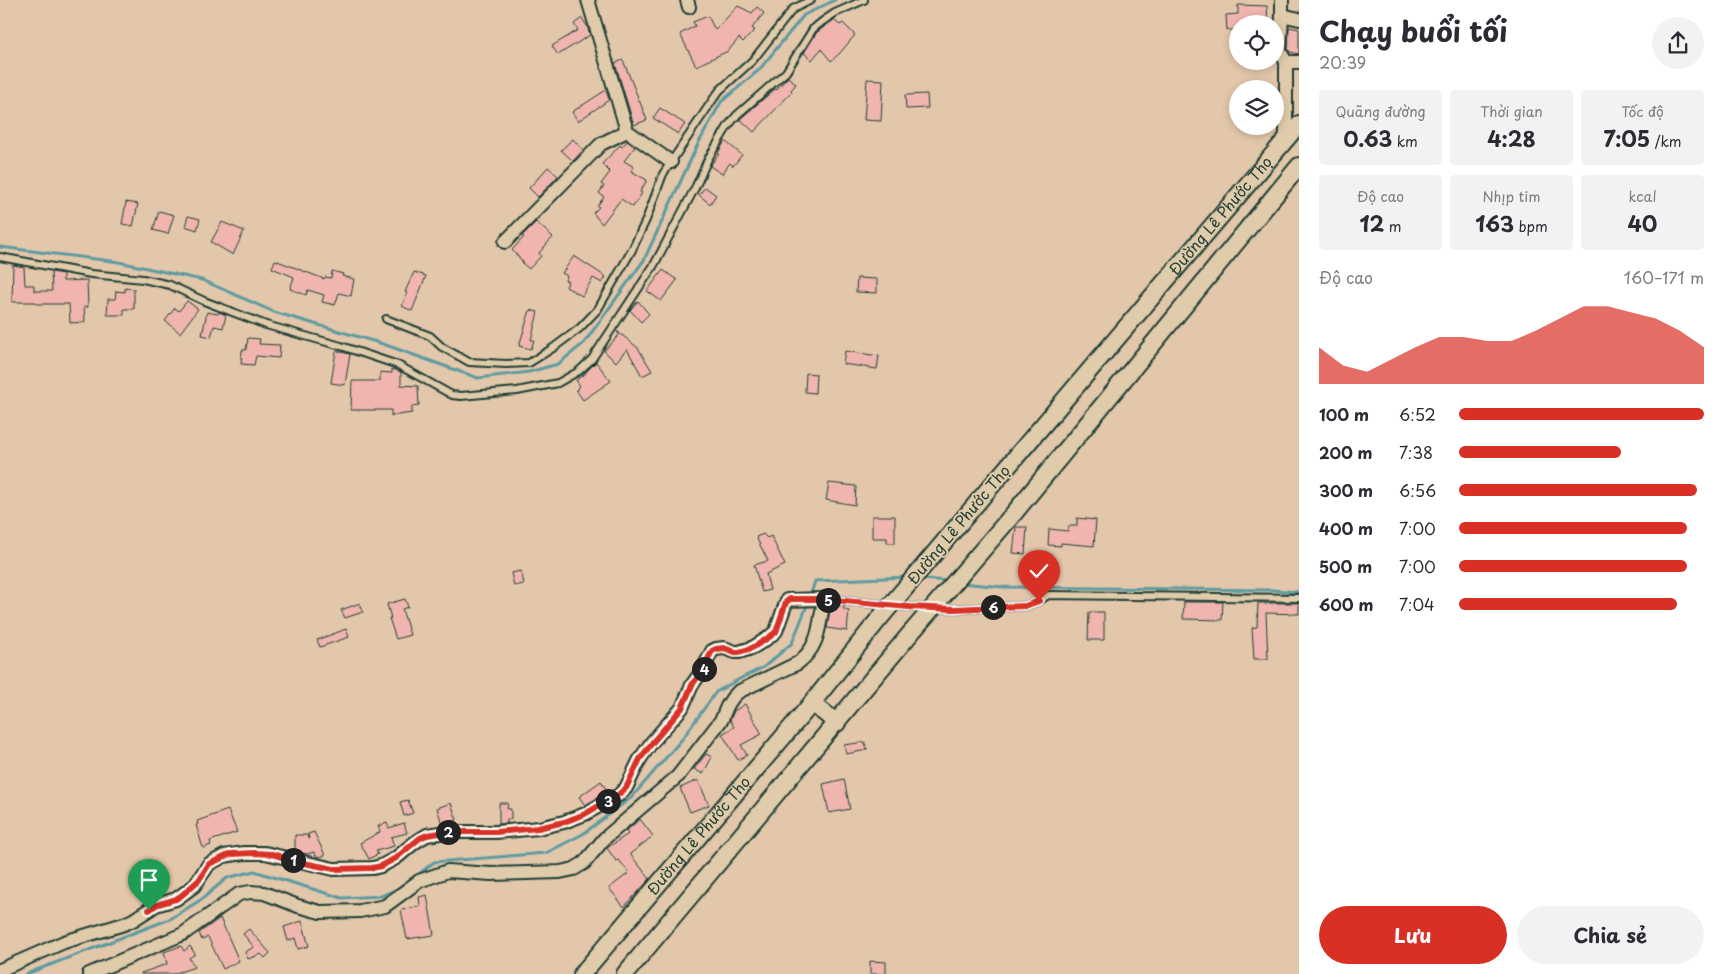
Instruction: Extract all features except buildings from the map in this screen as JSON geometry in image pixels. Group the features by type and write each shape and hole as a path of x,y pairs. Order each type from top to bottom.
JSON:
{"street":[{"path":"588,0 627,131 671,162"},
{"path":"1282,0 1282,15"},
{"path":"1284,15 1299,19"},
{"path":"1286,139 1293,62"},
{"name":"Đường Lê Phước Thọ","path":"582,974 812,703 879,619 1299,124"},
{"path":"505,242 601,144 627,131"},
{"name":"Đường Lê Phước Thọ","path":"625,974 1014,512 1299,166"},
{"path":"1242,192 1262,210"},
{"path":"0,970 64,942 124,924 156,905 176,899 194,886 209,864 224,856 244,853 265,853 334,869 372,868 381,866 396,858 420,838 427,835 446,832 496,832 538,828 564,822 585,814 626,788 640,759 682,708 692,685 702,671 712,651 724,648 739,652 760,643 776,632 787,600 821,600 816,641 806,656 798,663 738,692 732,697 722,719 678,776 605,838 580,867 560,872 538,873 491,874 448,871 419,881 384,906 360,911 320,912 264,893 250,892 239,894 183,934 89,974"},
{"path":"812,703 836,723"}],"lane":[{"path":"386,319 430,336 442,347 470,362 506,364 529,363 580,328 598,309 632,250 664,174 720,90 753,60 793,9 811,0"},
{"path":"0,257 91,274 170,285 204,301 266,325 341,346 398,365 452,396 497,393 558,383 592,359 609,335 654,265 696,186 708,159 718,141 737,115 786,72 813,30 823,20 864,0"},
{"path":"821,600 954,609 1025,606 1039,601 1048,595 1299,598"}],"waterway":[{"path":"0,247 119,262 202,280 274,312 383,344 478,378 529,372 558,364 584,343 644,260 698,144 721,102 759,70 804,15 835,0"},
{"path":"810,597 815,581 908,577"},
{"path":"921,579 948,581"},
{"path":"961,583 1003,587 1273,590 1299,592"},
{"path":"415,877 434,862 546,853 583,834 632,797 683,738 716,692 764,667 792,643 808,603"},
{"path":"26,974 170,919 202,899 227,878 254,871 342,898 381,896 400,888"}],"route":[{"path":"149,910 156,905 176,899 188,891 199,880 209,864 231,854 272,854 334,869 372,868 381,866 396,858 420,838 427,835 446,832 519,831 564,822 585,814 626,788 640,759 682,708 692,685 705,666 712,651 724,648 739,652 752,648 768,638 776,632 787,600 824,599 954,609 1025,606 1039,601"}]}
